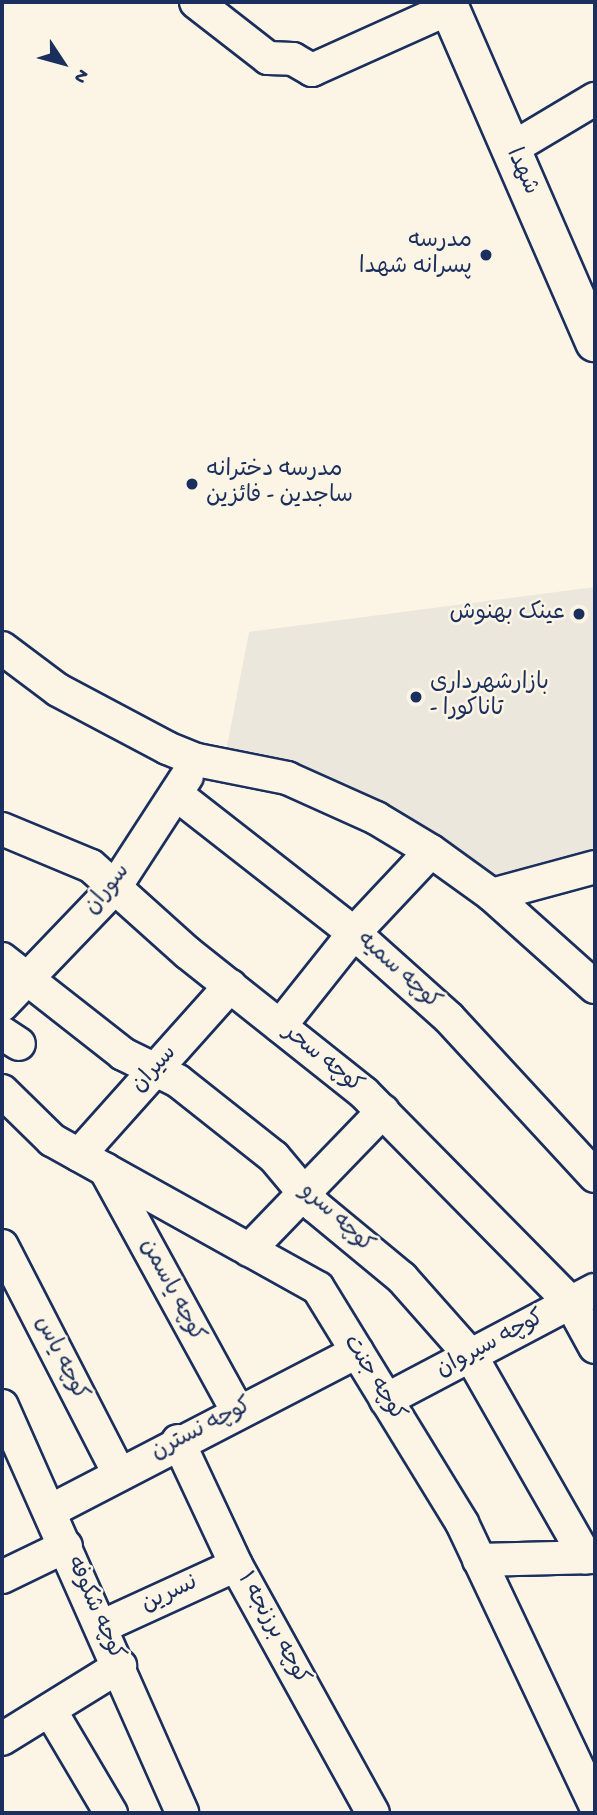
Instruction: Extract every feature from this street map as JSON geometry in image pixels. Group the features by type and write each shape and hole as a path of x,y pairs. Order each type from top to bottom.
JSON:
{"main road":[{"name":"شهدا","path":"448,5 592,323"}],"street":[{"path":"196,2 268,58 293,59 312,70 448,5"},
{"path":"511,149 595,99"},
{"path":"2,649 58,690 197,760 287,778 376,818 431,851 492,895 595,987"},
{"name":"سوران","path":"2,1006 115,887 197,760"},
{"name":"کوچه سمیه","path":"176,794 355,933 449,1018 595,1176"},
{"name":"کوچه سحر","path":"2,829 91,866 230,986 383,1111 583,1296 595,1347"},
{"path":"280,1026 355,933 431,851"},
{"path":"492,895 595,867"},
{"name":"کوچه سرو","path":"2,960 124,1054 178,1081 274,1157 304,1192 402,1278 471,1356 591,1558"},
{"name":"سیران","path":"92,1162 155,1070 230,986"},
{"name":"کوچه جنت","path":"2,1091 13,1117 318,1288 462,1523 595,1804"},
{"path":"249,1250 383,1111"},
{"name":"کوچه یاسمن","path":"92,1162 238,1412"},
{"name":"کوچه یاس","path":"2,1246 118,1472"},
{"name":"کوچه سیروان","path":"386,1400 583,1296"},
{"name":"کوچه نسترن","path":"50,1511 118,1472 357,1352"},
{"name":"کوچه شکوفه","path":"2,1406 13,1459 50,1511 103,1626 182,1813"},
{"name":"کوچه برزنجه ۱","path":"178,1441 236,1564 373,1813"},
{"path":"2,1577 66,1546"},
{"path":"480,1560 591,1558"},
{"name":"نسرین","path":"103,1626 236,1564"},
{"path":"2,1739 120,1666"},
{"path":"50,1710 111,1813"}],"shaded area":[{"name":"بازارشهرداری - تاناکورا","path":"595,587 595,856 494,909 431,851 224,762 249,632"}],"place":[{"name":"مدرسه پسرانه شهدا","path":"486,255"},
{"name":"مدرسه دخترانه ساجدین - فائزین","path":"192,484"},
{"name":"عینک بهنوش","path":"579,614"},
{"name":"بازارشهرداری - تاناکورا","path":"416,697"}]}
